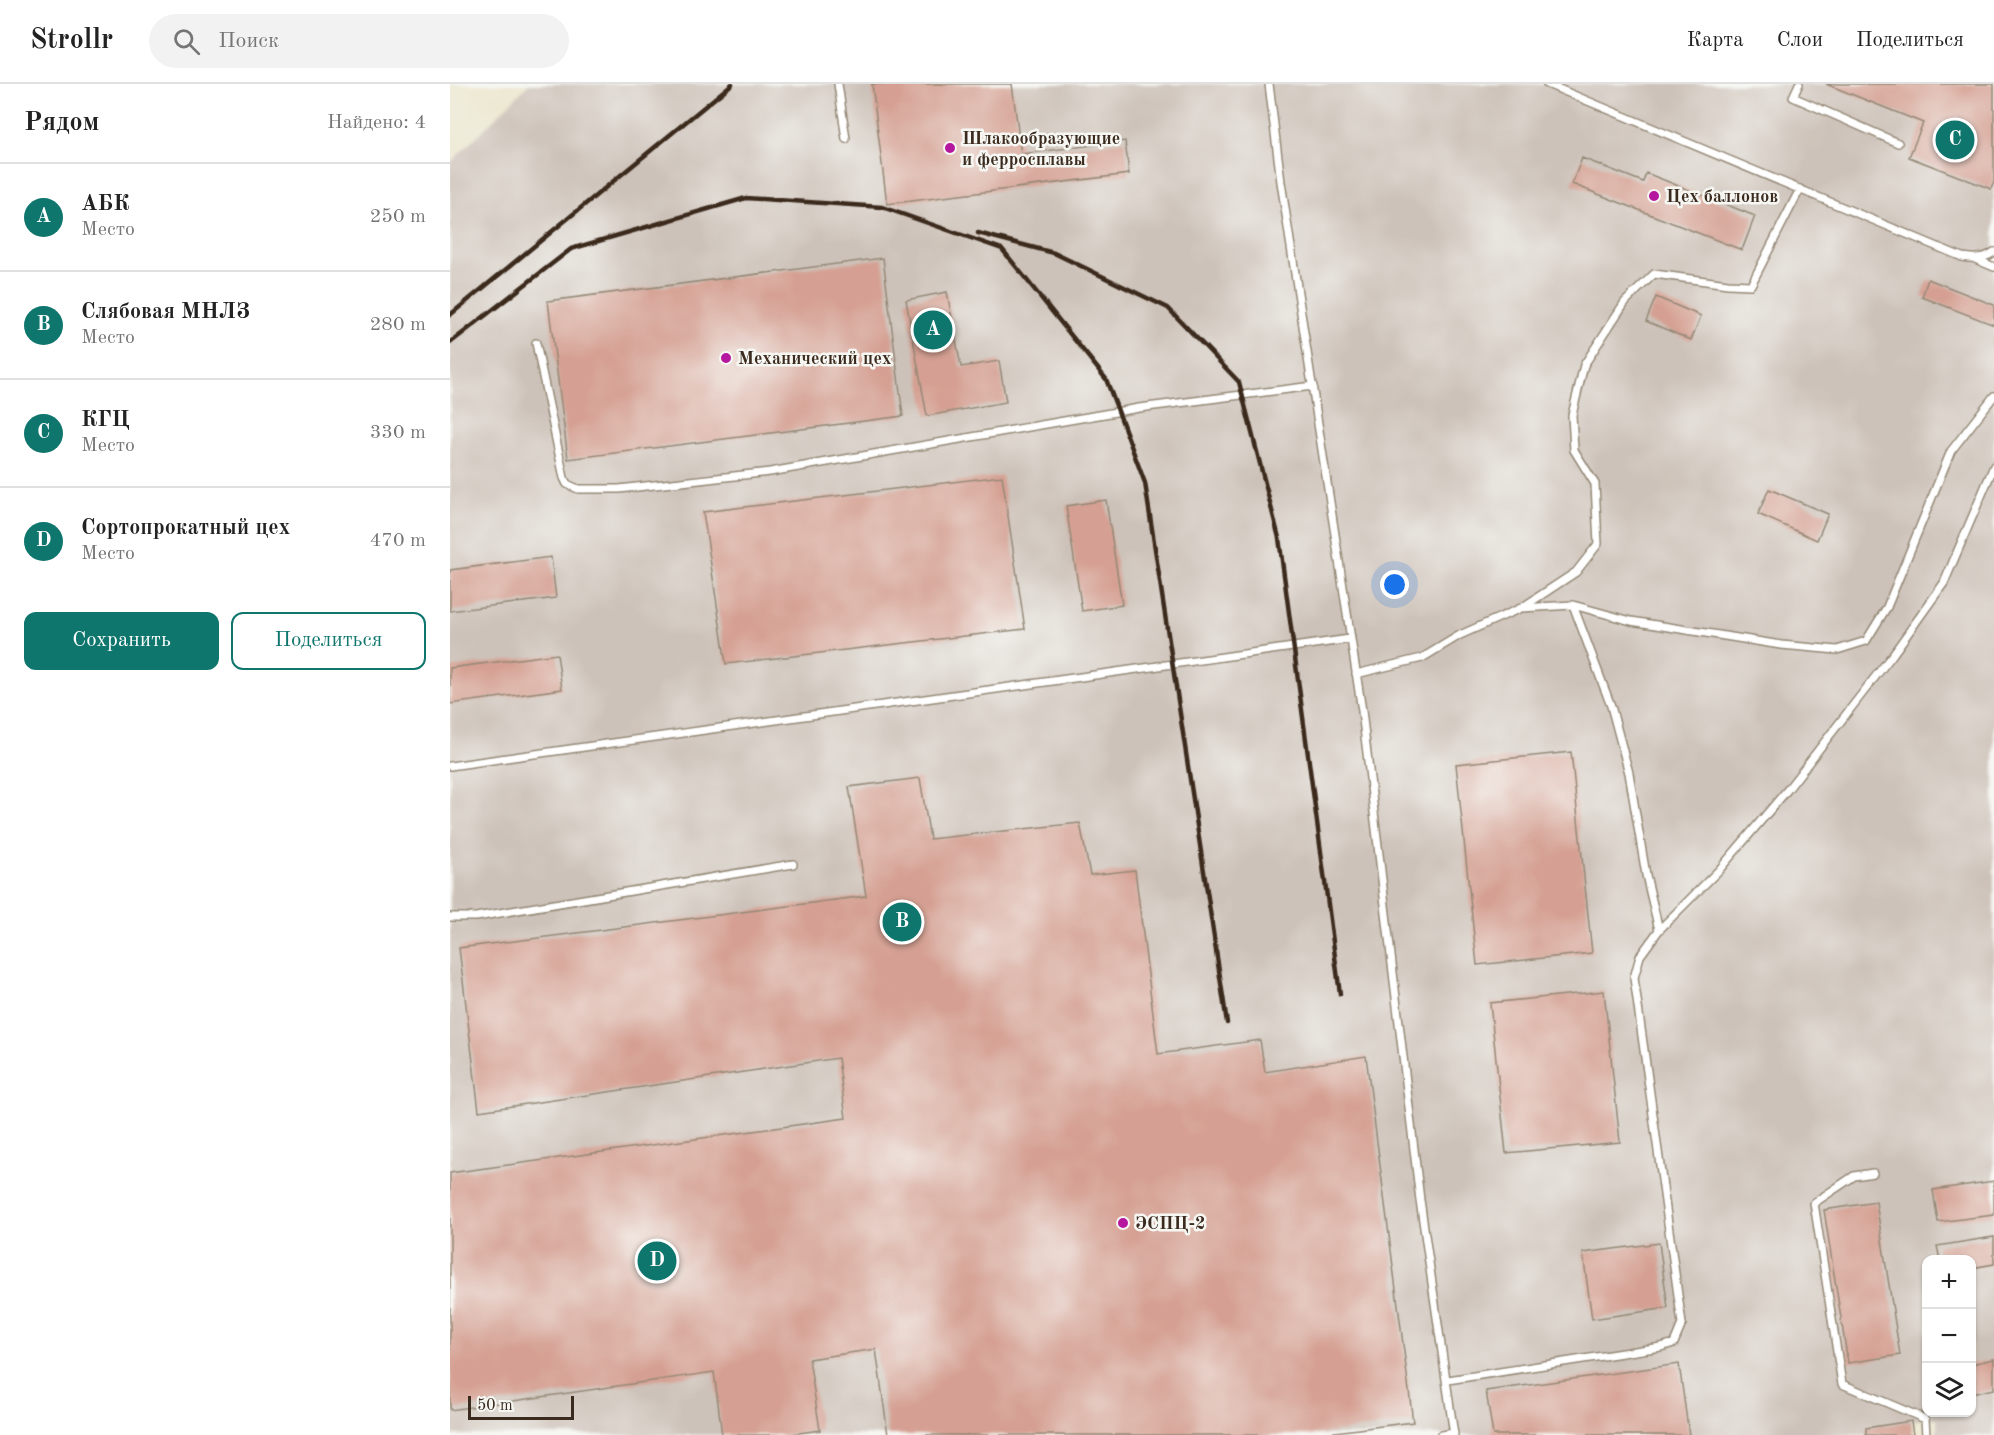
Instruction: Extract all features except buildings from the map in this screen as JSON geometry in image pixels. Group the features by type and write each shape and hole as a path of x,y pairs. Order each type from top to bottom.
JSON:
{"lane":[{"path":"838,84 846,139"},
{"path":"1269,84 1283,193 1362,711 1420,1200 1448,1380 1454,1434 1441,1435"},
{"path":"1547,84 1962,257 1984,257 1994,252"},
{"path":"1799,84 1793,97 1898,143"},
{"path":"1356,674 1422,658 1460,635 1521,608 1576,572 1598,544 1595,484 1574,450 1572,415 1584,365 1625,302 1654,274 1751,285 1800,189"},
{"path":"1973,258 1994,267"},
{"path":"536,343 564,478 572,488 585,490 619,489 770,472 1128,410 1313,386"},
{"path":"1521,608 1573,605 1631,621 1781,645 1837,651 1866,641 1887,607 1951,451 1994,396"},
{"path":"1448,1380 1661,1347 1674,1342 1682,1324 1634,978 1640,956 1659,930 1719,870 1788,789 1938,592 1944,583 1994,466"},
{"path":"1573,605 1611,706 1629,773 1646,875 1659,930"},
{"path":"450,766 1350,639"},
{"path":"450,917 476,917 793,864"},
{"path":"1873,1173 1854,1176 1814,1203 1842,1384 1925,1419 1926,1435"}],"shaded area":[{"path":"529,84 1994,84 1994,1435 1937,1435 1937,1418 1912,1421 1913,1435 450,1435 450,163"}],"railway":[{"path":"450,315 732,84"},
{"path":"450,343 571,249 746,198 882,207 1002,249 1106,379 1145,483 1227,1023"},
{"path":"978,233 1054,253 1168,308 1239,382 1279,538 1340,994"}],"place":[{"name":"КГЦ","path":"1955,140"},
{"name":"Шлакообразующие и ферросплавы","path":"950,148"},
{"name":"Цех баллонов","path":"1654,196"},
{"name":"АБК","path":"933,330"},
{"name":"Механический цех","path":"726,358"},
{"name":"Слябовая МНЛЗ","path":"902,922"},
{"name":"ЭСПЦ-2","path":"1123,1223"},
{"name":"Сортопрокатный цех","path":"657,1261"}]}
